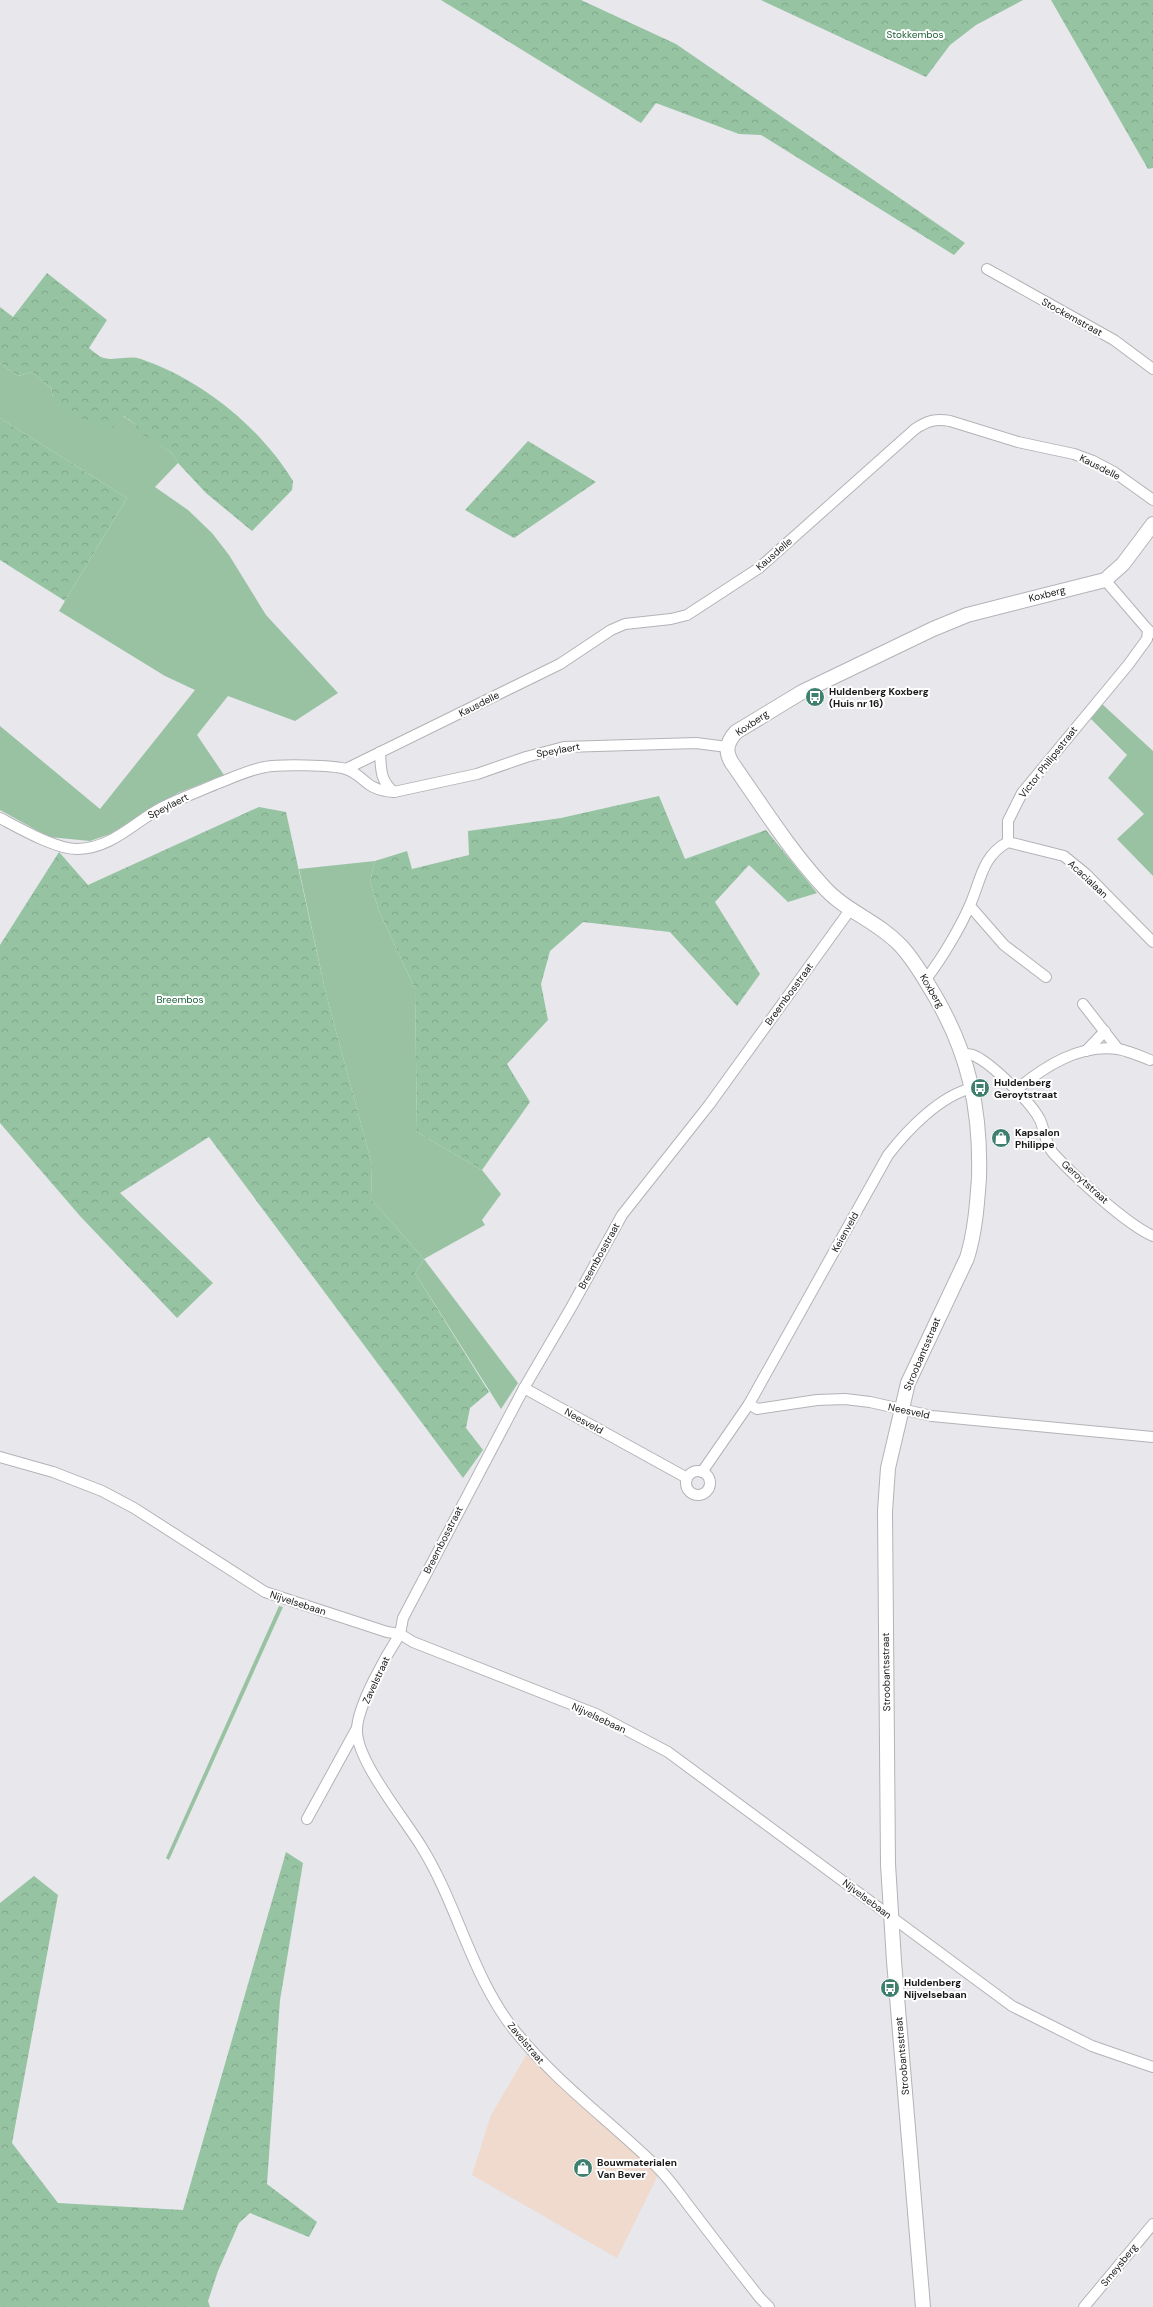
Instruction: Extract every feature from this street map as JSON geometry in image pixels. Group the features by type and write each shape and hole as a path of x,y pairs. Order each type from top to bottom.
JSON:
{"street":[{"name":"Stockemstraat","path":"987,269 1114,340 1153,369"},
{"name":"Kausdelle","path":"380,752 560,664 611,630 625,624 671,620 692,612 759,568 915,429 930,420 941,419 950,421 1018,442 1074,454 1114,472 1153,500"},
{"name":"Koxberg","path":"964,1055 946,1014 926,979 900,945 836,899 808,869 730,760 727,747 730,738 736,732 783,703 844,670 967,615 1105,580 1123,564 1153,524"},
{"name":"Victor Philipsstraat","path":"1008,842 1008,820 1022,793 1147,640 1150,631 1105,580"},
{"name":"Speylaert","path":"0,818 60,846 77,849 94,847 113,840 160,808 253,769 280,765 346,769 369,786 381,791 394,792 477,774 526,757 564,747 696,743 727,747"},
{"path":"346,769 380,752 382,777 386,786 394,792"},
{"path":"926,979 934,969 970,906 985,864 997,847 1008,842"},
{"name":"Acacialaan","path":"1008,842 1064,856 1086,874 1153,942"},
{"path":"970,906 1004,945 1046,976"},
{"name":"Breembosstraat","path":"400,1634 403,1618 524,1388 572,1306 622,1215 709,1105 850,910"},
{"path":"1083,1004 1106,1031 1118,1049"},
{"path":"1086,1051 1106,1031"},
{"path":"1016,1090 1055,1062 1070,1055 1086,1051 1118,1049 1150,1060"},
{"name":"Stroobantsstraat","path":"924,2307 891,1918 888,1864 885,1511 888,1468 901,1409 918,1359 967,1258 972,1241 977,1210 979,1164 977,1112 964,1055"},
{"name":"Geroytstraat","path":"964,1055 975,1056 1016,1090 1040,1119 1047,1143 1052,1152 1090,1188 1135,1226 1153,1236"},
{"name":"Keienveld","path":"748,1404 888,1155 905,1133 954,1094 972,1088"},
{"name":"Neesveld","path":"524,1388 687,1478"},
{"name":"Neesveld","path":"748,1404 757,1409 817,1400 845,1399 870,1402 932,1416 1153,1437"},
{"path":"702,1472 748,1404"},
{"name":"Nijvelsebaan","path":"0,1457 53,1472 102,1491 134,1508 265,1592 387,1632 400,1634 413,1642 596,1714 668,1752 1012,2006 1092,2046 1153,2067"},
{"path":"696,1471 702,1472 709,1481 708,1488 699,1495 689,1491 686,1483 687,1478 696,1471"},
{"name":"Zavelstraat","path":"308,1819 357,1728 374,1681 400,1634"},
{"name":"Zavelstraat","path":"357,1728 363,1755 432,1864 466,1946 497,2007 515,2031 544,2064 669,2179 760,2298 769,2307"},
{"name":"Smeysberg","path":"1084,2307 1153,2224"}],"shaded area":[{"path":"527,2054 659,2173 617,2258 472,2175 491,2115"}],"green space":[{"path":"441,0 581,0 676,44 965,243 954,255 761,135 739,134 656,103 641,123"},
{"name":"Stokkembos","path":"761,0 1023,0 976,25 950,45 926,77"},
{"path":"1051,0 1153,0 1153,168 1148,169"},
{"path":"47,273 107,320 89,348 98,355 108,359 141,359 186,379 227,407 246,424 279,461 293,481 292,490 252,531 206,493 178,463 172,453 139,433 135,424 124,416 109,431 65,411 53,398 51,388 32,372 18,376 0,363 0,307 13,317"},
{"path":"0,363 18,376 32,372 51,388 53,398 123,416 135,424 140,433 172,453 178,463 155,487 188,510 212,533 229,555 266,615 338,693 295,721 228,696 197,735 224,775 178,793 110,834 90,841 49,837 0,810 0,726 100,809 195,690 165,676 59,611 127,498 0,418"},
{"path":"0,418 127,498 65,601 0,560"},
{"path":"528,441 596,482 514,538 465,510"},
{"path":"1102,704 1153,751 1153,876 1117,839 1144,814 1108,778 1127,755 1090,718"},
{"path":"659,796 685,859 766,830 817,893 788,902 749,865 715,902 760,974 737,1006 670,932 583,922 550,951 541,984 548,1020 507,1064 530,1102 482,1170 417,1132 415,989 379,911 370,882 375,861 407,851 412,869 469,855 468,831 561,818"},
{"name":"Breembos","path":"259,807 286,812 326,994 372,1165 371,1199 424,1259 415,1273 489,1392 470,1408 466,1428 483,1450 463,1478 209,1137 120,1193 213,1283 177,1318 80,1216 0,1123 0,945 59,852 88,885"},
{"path":"375,861 370,882 379,911 415,989 417,1132 482,1170 501,1194 482,1220 485,1225 424,1259 371,1199 372,1165 326,994 299,869"},
{"path":"424,1259 518,1383 501,1409 415,1273"},
{"path":"279,1606 283,1607 169,1860 166,1858"},
{"path":"286,1852 303,1863 280,2000 267,2184 317,2222 309,2237 250,2213 239,2223 218,2271 208,2301 210,2307 0,2307 0,1903 34,1876 58,1895 12,2143 58,2203 183,2210"}],"place":[{"name":"Huldenberg Koxberg (Huis nr 16)","path":"815,697"},
{"name":"Huldenberg Geroytstraat","path":"980,1088"},
{"name":"Kapsalon Philippe","path":"1001,1138"},
{"name":"Huldenberg Nijvelsebaan","path":"890,1988"},
{"name":"Bouwmaterialen Van Bever","path":"583,2168"}]}
